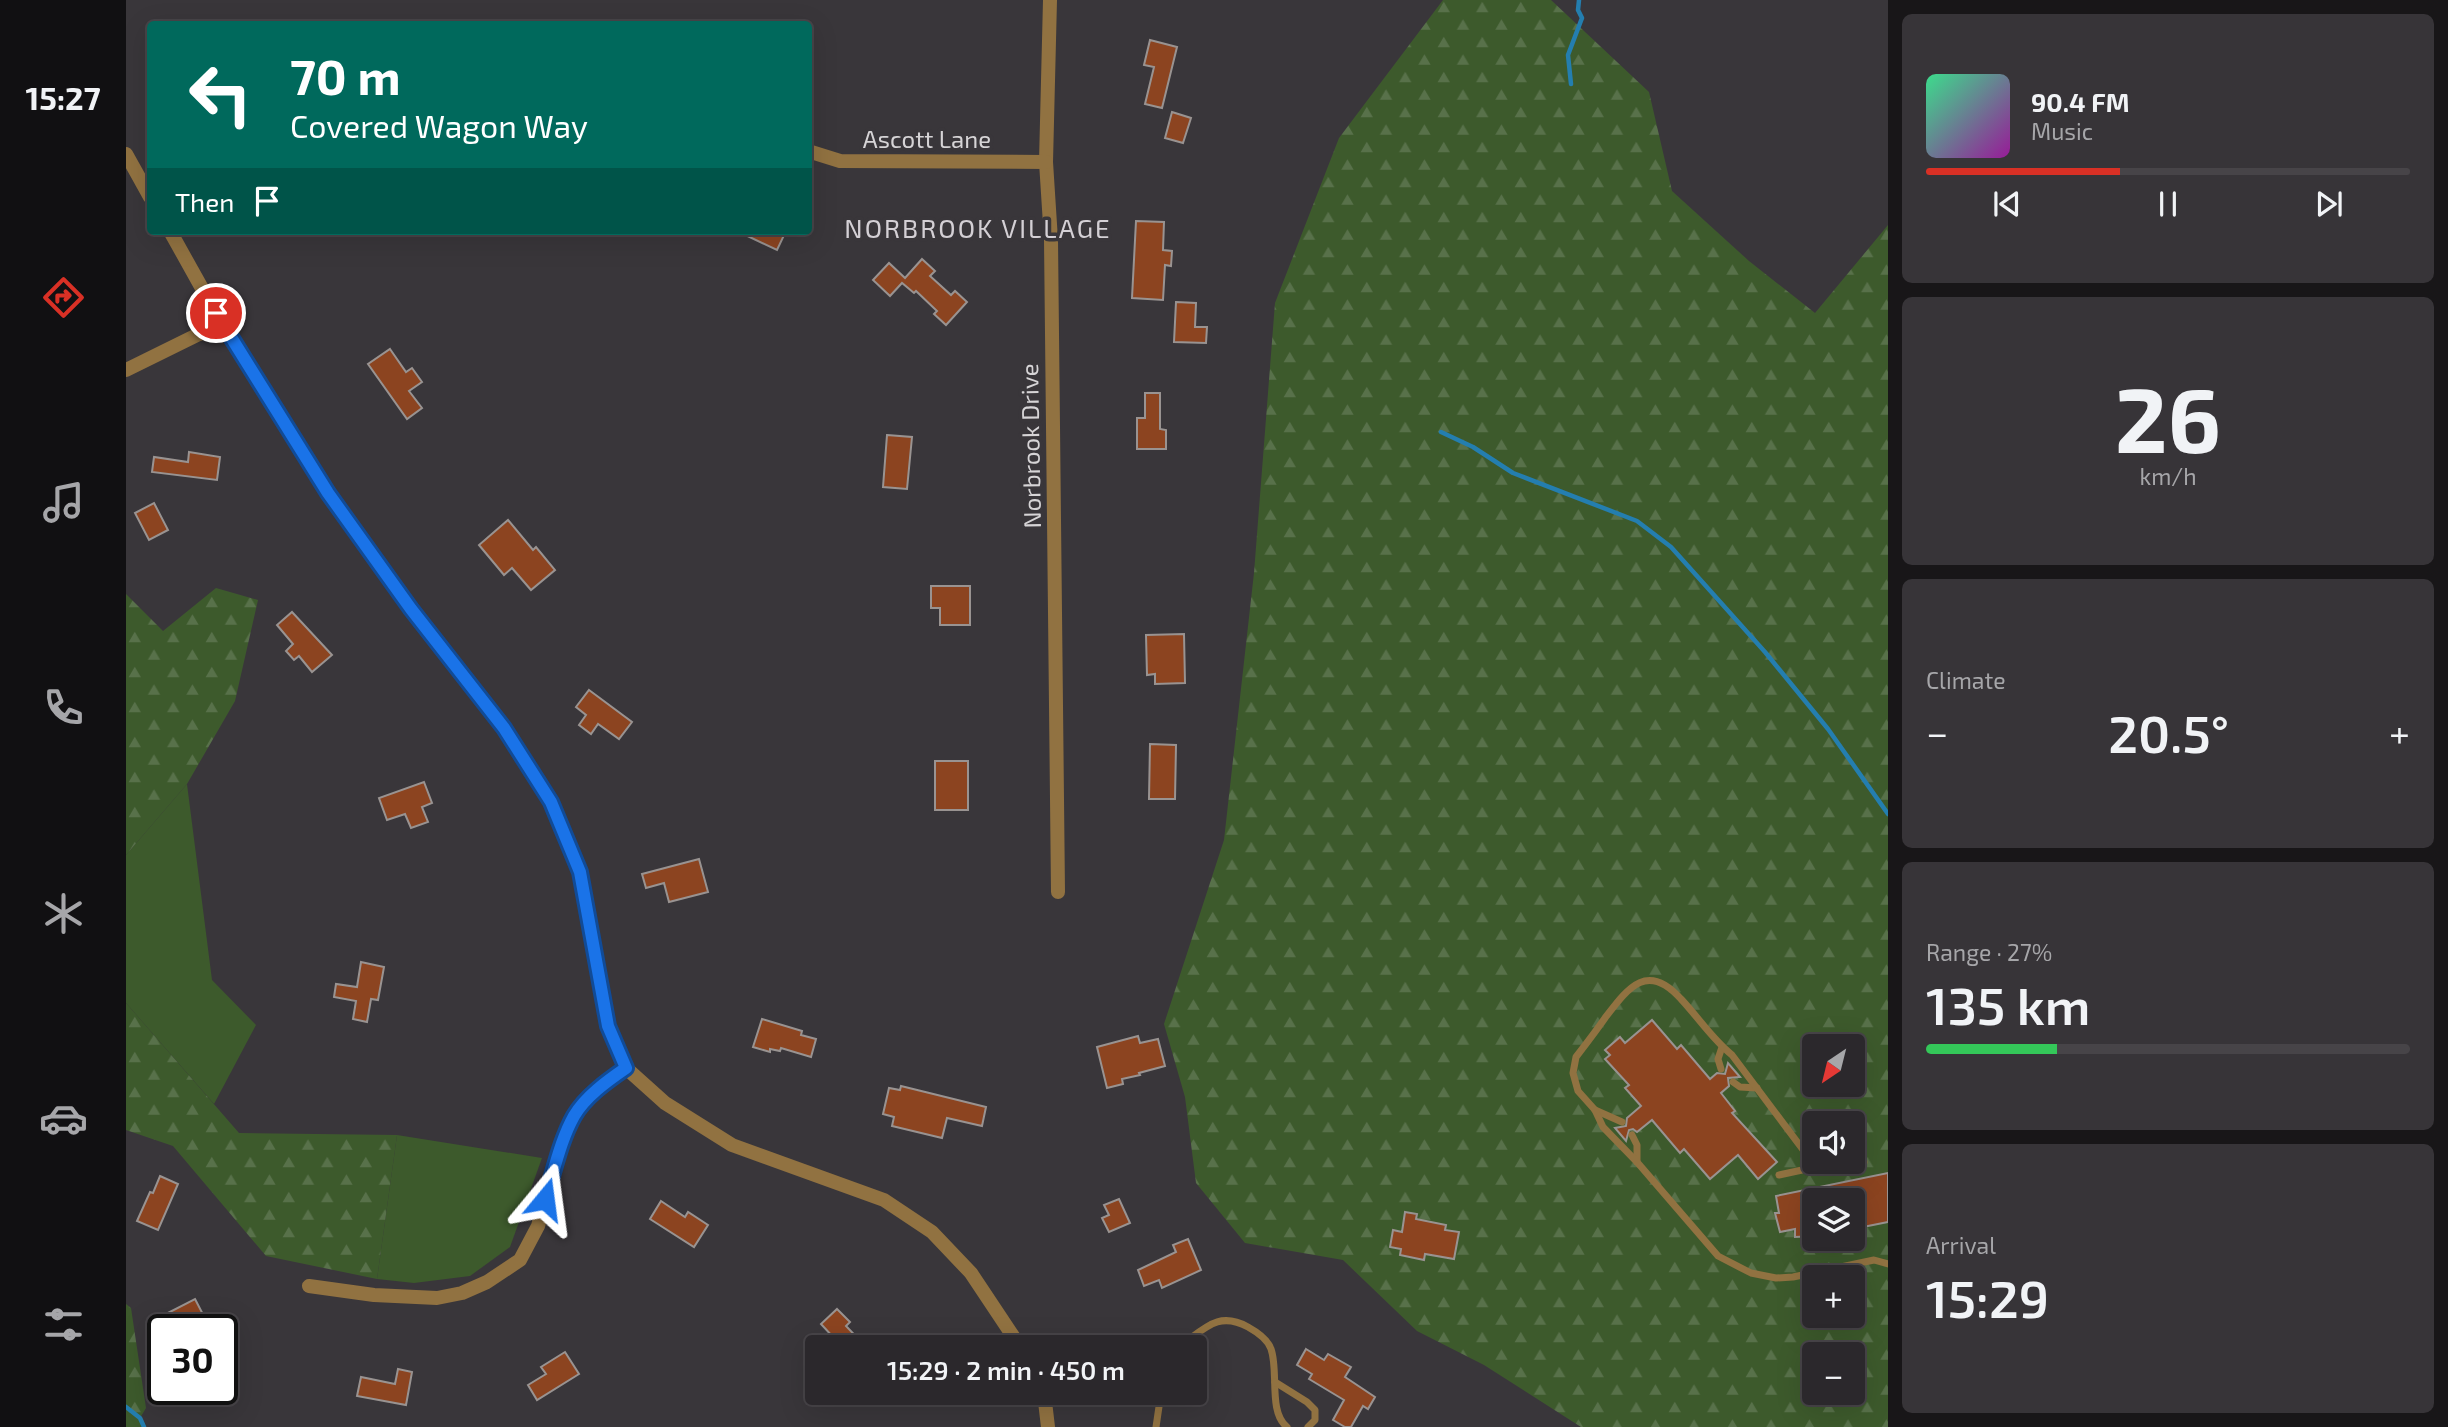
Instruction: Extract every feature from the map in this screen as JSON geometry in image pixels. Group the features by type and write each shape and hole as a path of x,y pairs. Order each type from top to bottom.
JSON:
{"street":[{"name":"Norbrook Drive","path":"1050,0 1046,162 1051,240 1058,892"},
{"name":"Ascott Lane","path":"812,152 840,161 1046,162"},
{"path":"126,154 147,192"},
{"path":"172,235 223,326 328,493 411,609 504,728 551,802 580,872 608,1026 626,1068 665,1103 732,1145 884,1200 932,1232 971,1273 1012,1335"},
{"path":"126,370 197,335 223,326"},
{"path":"309,1286 374,1295 437,1298 462,1293 487,1282 520,1259 538,1226 561,1147 574,1115 605,1082 626,1068"},
{"path":"1045,1405 1048,1427"}],"lane":[{"path":"1802,1148 1732,1055 1665,985 1648,981 1632,986 1576,1057 1573,1073 1578,1091 1595,1110 1604,1127 1637,1161 1718,1256 1751,1273 1776,1278 1874,1260 1888,1264"},
{"path":"1721,1069 1718,1059 1722,1047"},
{"path":"1733,1082 1740,1087 1757,1088"},
{"path":"1595,1110 1622,1122"},
{"path":"1633,1135 1637,1145 1637,1161"},
{"path":"1779,1175 1802,1170"},
{"path":"1196,1335 1225,1318 1236,1321 1265,1339 1271,1349 1278,1412 1281,1423 1287,1427"},
{"path":"1275,1382 1315,1410 1315,1420 1308,1427"},
{"path":"1156,1427 1159,1405"}],"green space":[{"path":"1443,0 1551,0 1649,92 1672,191 1749,261 1815,313 1888,225 1888,1427 1581,1427 1484,1365 1417,1331 1343,1260 1245,1243 1196,1183 1185,1097 1164,1024 1224,840 1254,573 1275,303 1339,138"},
{"path":"216,588 258,600 235,701 187,784 126,855 126,594 163,631"},
{"path":"187,784 212,980 256,1025 214,1104 126,1003 126,855"},
{"path":"126,1003 239,1133 397,1135 377,1279 266,1256 173,1146 126,1130"},
{"path":"397,1135 542,1158 510,1247 470,1276 414,1283 377,1279"},
{"path":"126,1304 131,1308 146,1408 140,1418 144,1427 126,1427"}],"building":[{"path":"1150,40 1177,47 1162,108 1145,104 1154,67 1144,65"},
{"path":"1172,112 1191,118 1183,143 1165,138"},
{"path":"1136,221 1164,222 1163,250 1172,251 1171,266 1165,265 1163,300 1132,298"},
{"path":"745,235 784,235 777,250"},
{"path":"922,259 935,271 930,276 951,295 955,291 967,302 946,325 934,314 937,311 916,291 914,293 902,283 890,296 873,280 889,263 905,278"},
{"path":"1176,302 1196,303 1195,327 1207,327 1206,343 1174,342"},
{"path":"390,349 406,372 412,368 422,382 409,391 422,408 407,419 368,364"},
{"path":"1145,393 1160,393 1160,429 1166,430 1166,449 1137,449 1137,418 1145,418"},
{"path":"887,435 912,437 907,489 883,487"},
{"path":"189,452 220,457 217,480 152,472 154,457 188,462"},
{"path":"154,503 168,530 149,540 135,513"},
{"path":"508,520 533,550 536,547 555,570 531,590 512,568 504,575 479,545"},
{"path":"931,586 970,586 970,625 940,625 940,608 931,608"},
{"path":"292,612 332,655 312,672 299,656 294,660 286,651 293,644 277,625"},
{"path":"1184,634 1185,683 1155,684 1155,674 1147,675 1146,635"},
{"path":"589,690 632,722 619,739 598,724 591,734 579,725 586,715 576,707"},
{"path":"1150,744 1176,745 1175,799 1149,799"},
{"path":"935,761 968,761 968,810 935,810"},
{"path":"424,782 432,803 422,807 428,822 411,828 405,814 387,820 379,798"},
{"path":"699,859 708,892 669,902 664,883 646,888 642,874"},
{"path":"361,962 384,967 378,1000 371,999 367,1022 353,1019 356,1001 334,997 336,984 357,987"},
{"path":"762,1019 802,1031 801,1035 816,1039 811,1057 781,1048 780,1051 770,1049 770,1052 753,1047"},
{"path":"1652,1020 1677,1049 1681,1045 1710,1079 1717,1073 1725,1074 1728,1063 1740,1077 1728,1078 1729,1086 1721,1093 1735,1111 1732,1113 1777,1162 1758,1179 1738,1155 1710,1179 1684,1149 1680,1153 1652,1120 1637,1132 1629,1130 1626,1141 1615,1128 1626,1126 1627,1118 1641,1106 1625,1088 1629,1085 1605,1059 1610,1055 1605,1050 1620,1037 1625,1043"},
{"path":"1138,1036 1140,1043 1158,1039 1165,1066 1122,1079 1123,1084 1107,1088 1097,1047"},
{"path":"901,1086 986,1107 982,1126 947,1118 942,1138 892,1126 894,1117 883,1114 889,1088 900,1090"},
{"path":"1888,1173 1888,1222 1865,1227 1865,1188 1815,1188"},
{"path":"160,1176 178,1184 158,1230 137,1221"},
{"path":"1802,1191 1802,1237 1795,1237 1795,1229 1780,1232 1775,1213 1779,1213 1776,1196"},
{"path":"1119,1199 1130,1223 1109,1232 1102,1218 1109,1215 1104,1205"},
{"path":"661,1201 685,1217 688,1212 708,1225 694,1247 650,1219"},
{"path":"1405,1212 1417,1214 1416,1219 1446,1225 1445,1230 1459,1232 1454,1259 1425,1254 1424,1260 1400,1255 1401,1249 1390,1247 1393,1230 1402,1232"},
{"path":"1188,1239 1201,1270 1162,1288 1159,1280 1144,1286 1138,1270 1176,1252 1173,1245"},
{"path":"195,1299 203,1314 166,1314"},
{"path":"837,1309 850,1322 846,1326 855,1335 831,1335 821,1324"},
{"path":"1306,1349 1324,1360 1328,1354 1351,1367 1345,1377 1375,1397 1368,1409 1363,1406 1351,1427 1345,1427 1333,1420 1344,1400 1309,1379 1312,1374 1297,1365"},
{"path":"565,1352 579,1374 537,1400 528,1385 546,1374 541,1367"},
{"path":"398,1369 412,1372 406,1405 357,1396 361,1377 395,1384"}],"waterway":[{"path":"1571,84 1568,55 1582,18 1578,10 1579,0"},
{"path":"1441,432 1473,447 1513,473 1637,521 1671,547 1765,652 1828,729 1888,814"},
{"path":"126,1407 140,1418 144,1427"}],"district":[{"name":"NORBROOK VILLAGE","path":"978,227"}],"route":[{"path":"216,313 328,493 411,609 504,728 551,802 580,872 608,1026 626,1068 605,1082 574,1115 545,1199"}]}
